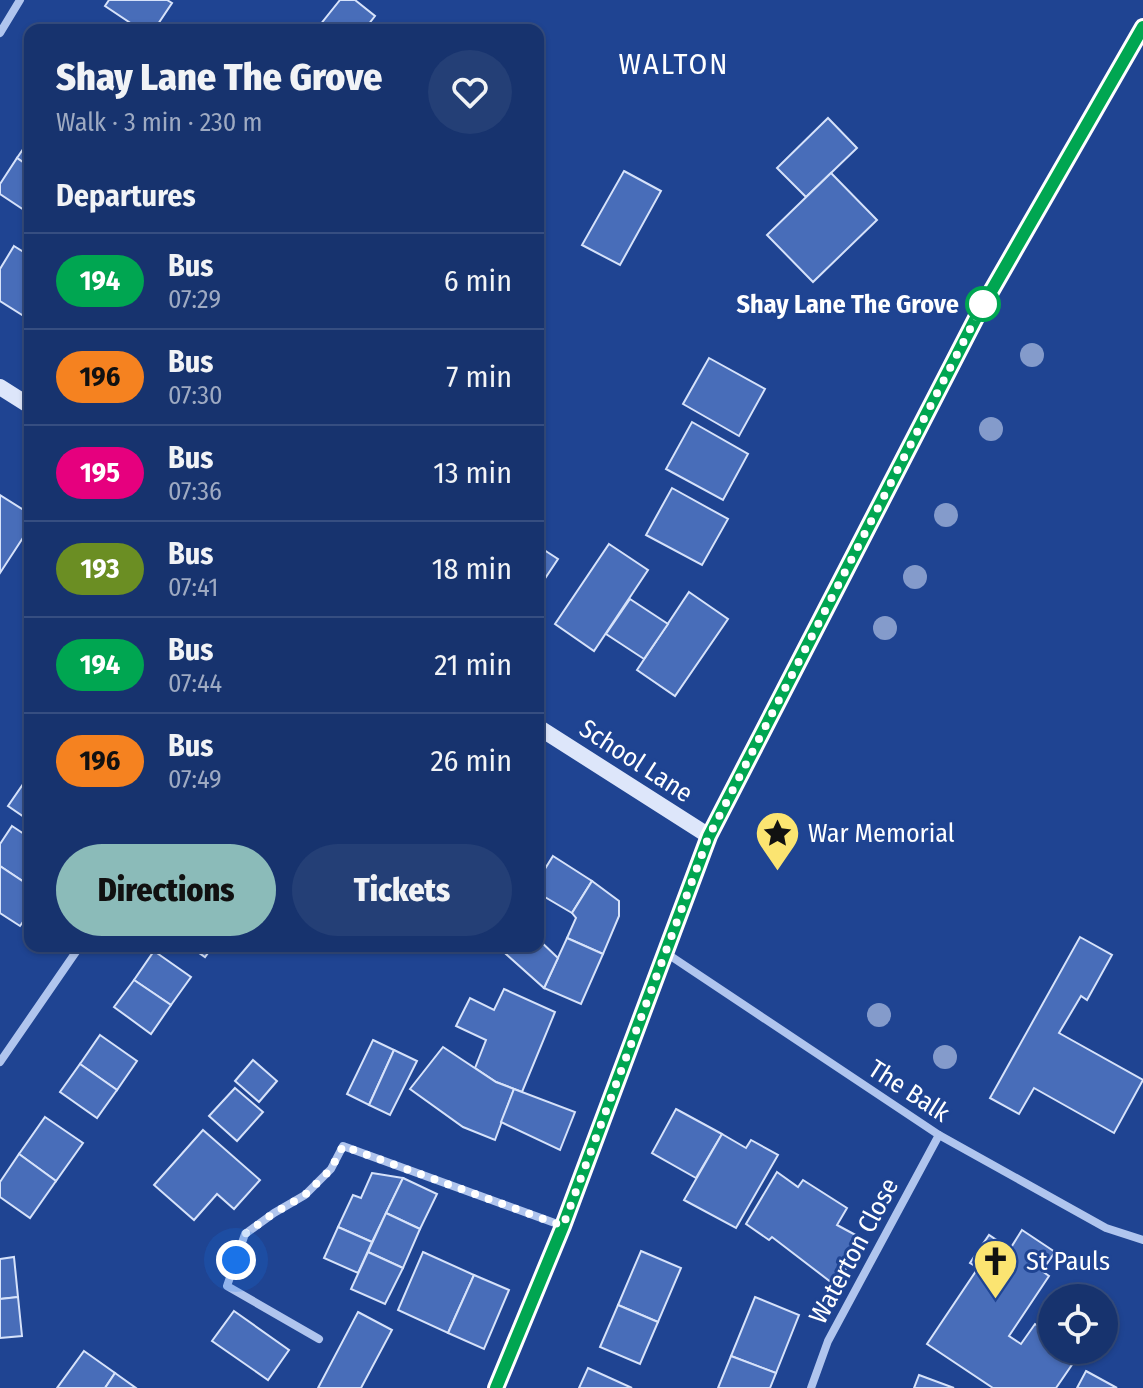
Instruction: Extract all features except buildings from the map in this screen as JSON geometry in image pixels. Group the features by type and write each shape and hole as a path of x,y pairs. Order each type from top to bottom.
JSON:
{"main road":[{"path":"496,1388 563,1226 709,836 977,316 1143,27"},
{"path":"0,387 24,402"},
{"name":"School Lane","path":"544,731 709,836"}],"street":[{"path":"0,33 20,0"},
{"path":"0,1062 76,952"},
{"name":"The Balk","path":"666,953 939,1135 1106,1228 1143,1240"},
{"name":"Waterton Close","path":"811,1388 828,1341 939,1135"},
{"path":"319,1339 227,1286 245,1234 305,1195 331,1169 343,1146 563,1226"}],"bus line":[{"name":"194","path":"496,1388 563,1226 709,836 977,316 1143,27"}],"place":[{"name":"Shay Lane The Grove","path":"983,304"},
{"name":"War Memorial","path":"777,872"},
{"name":"St Pauls","path":"995,1300"}],"district":[{"name":"WALTON","path":"674,64"}],"route":[{"path":"236,1260 245,1234 305,1195 331,1169 343,1146 563,1226 709,836 983,304"}]}
